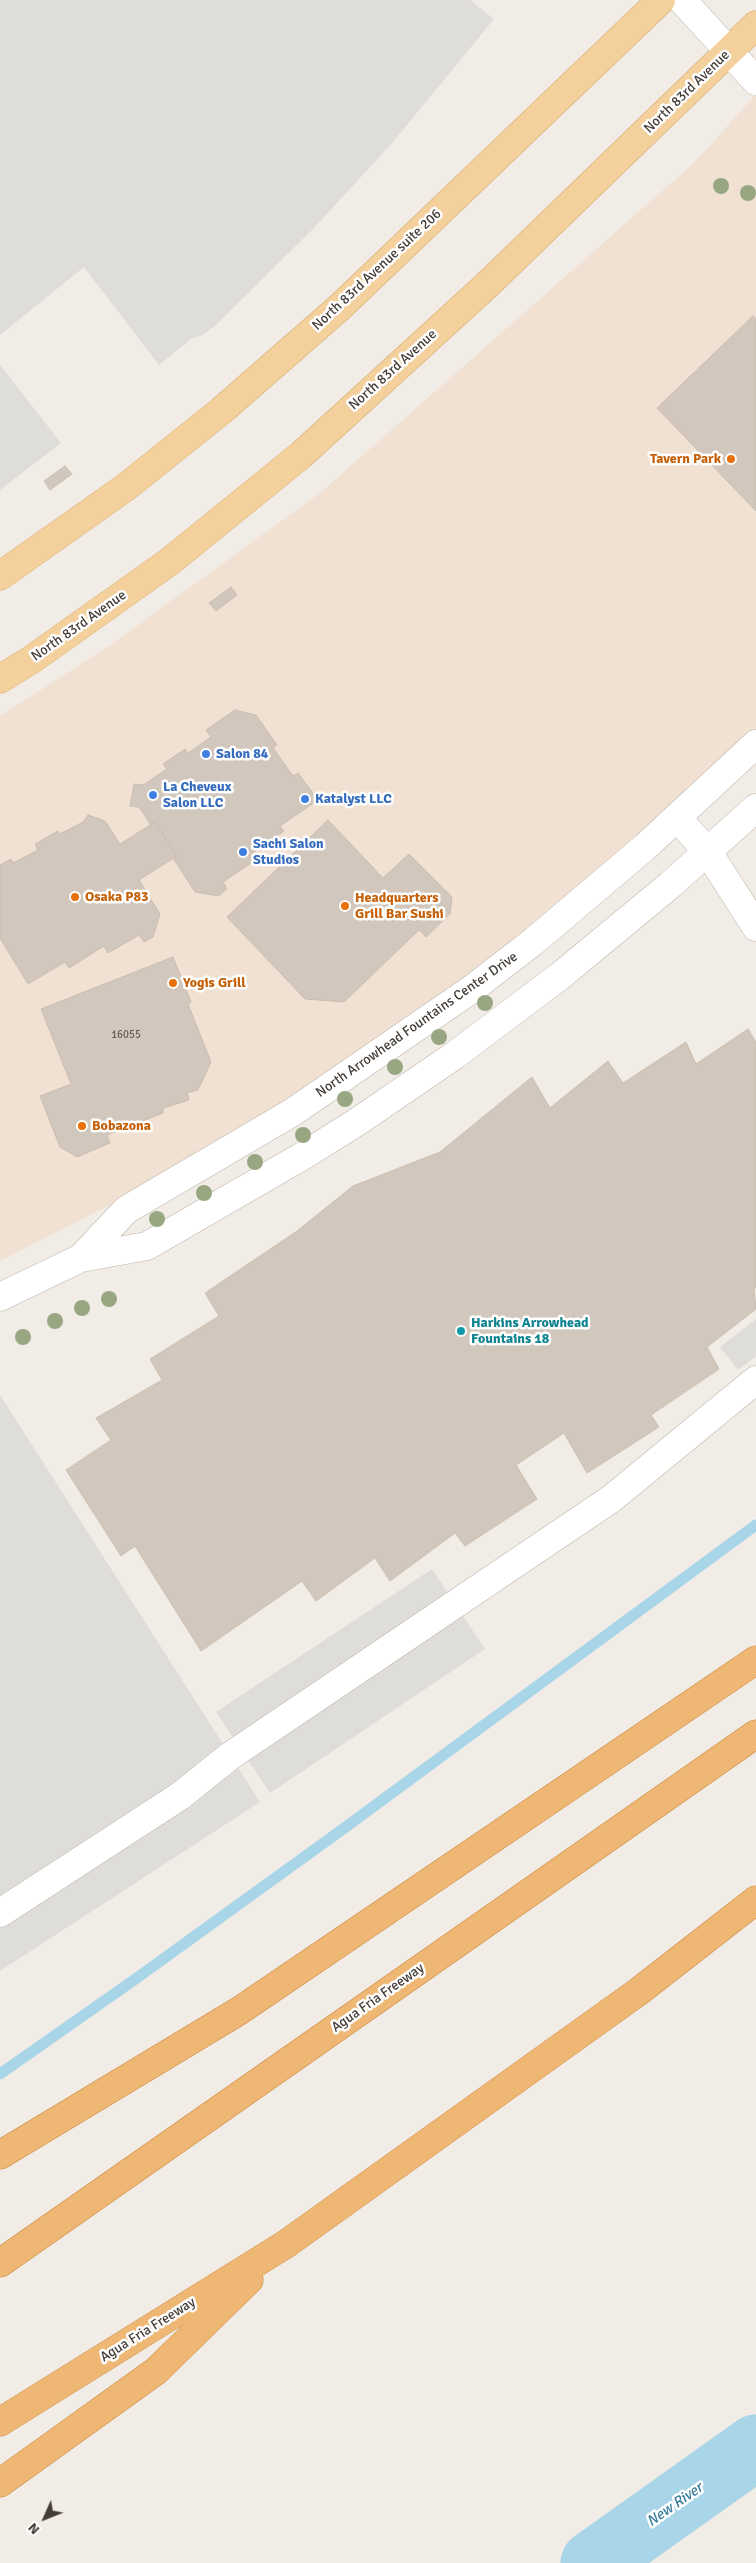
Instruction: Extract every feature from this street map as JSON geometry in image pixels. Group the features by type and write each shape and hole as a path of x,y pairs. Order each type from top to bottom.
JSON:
{"highway":[{"path":"0,2155 238,2011 756,1660"},
{"name":"Agua Fria Freeway","path":"0,2262 756,1734"},
{"name":"Agua Fria Freeway","path":"0,2422 286,2244 638,1992 756,1900"},
{"path":"0,2483 156,2371 286,2244"}],"main road":[{"name":"North 83rd Avenue suite 206","path":"0,576 78,522 221,411 340,307 661,0"},
{"name":"North 83rd Avenue","path":"0,679 31,660 168,562 301,455 486,285 756,25"}],"street":[{"path":"682,0 756,81"},
{"name":"North Arrowhead Fountains Center Drive","path":"81,1258 126,1210 293,1112 472,989 540,935 677,818 756,744"},
{"name":"North Arrowhead Fountains Center Drive","path":"0,1297 81,1258 147,1246 289,1164 357,1122 455,1055 560,976 708,852 756,808"},
{"path":"677,818 708,852 756,927"},
{"path":"0,1913 180,1796 230,1756 611,1499 756,1380"}],"shaded area":[{"path":"0,0 470,0 494,19 393,142 314,228 216,325 203,335 191,339 159,365 84,267 0,335"},
{"path":"756,94 756,734 574,899 303,1096 177,1171 0,1261 0,716 109,646 320,493 695,162"},
{"path":"0,365 61,443 0,490"},
{"path":"756,1319 756,1356 738,1370 720,1347"},
{"path":"0,1395 260,1802 0,1971"},
{"path":"432,1569 485,1649 270,1793 216,1712"}],"building":[{"name":"Tavern Park","path":"753,316 756,319 756,511 657,408"},
{"path":"65,466 72,474 50,490 44,481"},
{"path":"231,587 237,595 216,611 209,603"},
{"path":"235,710 256,715 277,745 273,748 293,776 298,773 318,800 280,826 284,831 250,855 254,861 223,882 227,889 218,896 195,892 173,858 177,856 155,822 151,825 139,807 130,806 134,784 143,785 167,769 163,764 185,749 188,753 211,737 206,730"},
{"name":"Osaka P83","path":"88,815 105,821 120,844 155,822 177,856 139,880 160,914 153,937 144,942 139,935 108,953 104,946 69,968 65,962 28,984 0,938 0,865 11,859 13,863 38,850 35,844 58,831 60,834 83,822"},
{"name":"Headquarters Grill Bar Sushi","path":"328,820 383,878 409,854 452,897 450,914 426,937 419,930 344,1002 305,999 227,917"},
{"path":"173,957 191,1002 188,1004 211,1062 198,1090 187,1093 189,1100 163,1108 163,1113 107,1135 110,1143 77,1157 60,1147 40,1096 71,1084 41,1009"},
{"name":"Harkins Arrowhead Fountains 18","path":"748,1029 756,1042 756,1287 754,1289 756,1309 707,1347 719,1369 651,1415 659,1427 587,1473 564,1433 516,1465 537,1499 465,1546 455,1533 390,1581 375,1558 316,1601 302,1581 201,1651 135,1546 121,1556 66,1470 111,1440 96,1418 162,1380 150,1359 219,1316 205,1293 297,1231 353,1186 440,1152 532,1077 550,1108 608,1061 623,1083 686,1042 696,1064"}],"waterway":[{"path":"0,2074 343,1829 756,1525"},
{"name":"New River","path":"593,2563 756,2447"}],"place":[{"name":"Tavern Park","path":"731,459"},
{"name":"Salon 84","path":"206,754"},
{"name":"La Cheveux Salon LLC","path":"153,795"},
{"name":"Katalyst LLC","path":"305,799"},
{"name":"Sachi Salon Studios","path":"243,852"},
{"name":"Osaka P83","path":"75,897"},
{"name":"Headquarters Grill Bar Sushi","path":"345,906"},
{"name":"Yogis Grill","path":"173,983"},
{"name":"Bobazona","path":"82,1126"},
{"name":"Harkins Arrowhead Fountains 18","path":"461,1331"}]}
